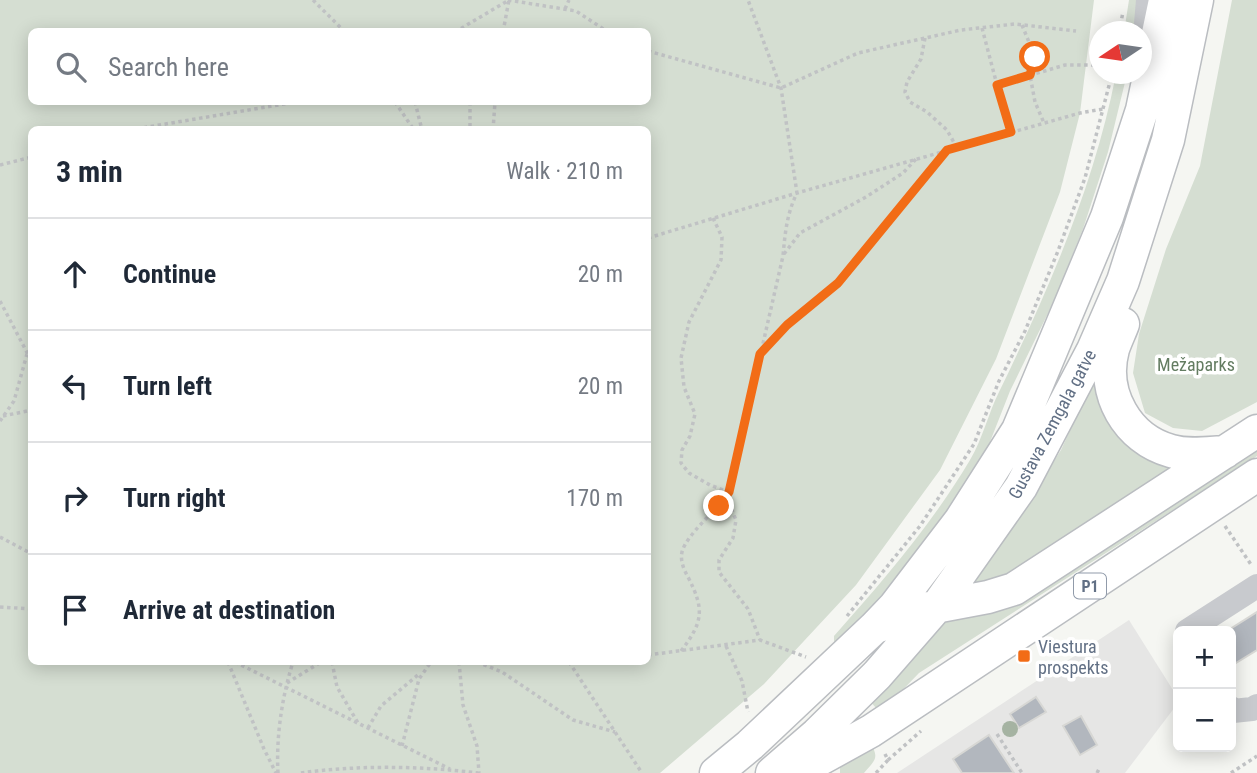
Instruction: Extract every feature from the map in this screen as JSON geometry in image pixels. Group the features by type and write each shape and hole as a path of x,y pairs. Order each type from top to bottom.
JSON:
{"main road":[{"name":"Gustava Zemgala gatve","path":"874,628 895,606 960,521 1018,430 1107,217 1142,110 1166,0"},
{"name":"Gustava Zemgala gatve","path":"772,773 817,734 877,675 938,605 1021,487 1093,350 1123,281 1157,180 1183,74 1197,0"},
{"path":"1157,180 1141,278 1113,350 1111,383 1116,401 1132,430 1171,451 1193,454 1225,452"},
{"name":"P1","path":"716,773 759,737 874,628 938,605 988,597 1014,589 1257,431"},
{"name":"P1","path":"812,769 1257,475"}],"street":[{"path":"1142,110 1148,0"},
{"path":"1195,626 1257,586"},
{"path":"1236,710 1257,706"}],"path":[{"path":"313,0 341,28"},
{"path":"504,28 509,0"},
{"path":"467,28 509,0 576,10 602,28"},
{"path":"565,9 569,0"},
{"path":"681,651 699,623 700,601 683,566 682,551 693,533 727,494 783,256 786,223 797,193 782,88 748,0"},
{"path":"1121,21 1123,9"},
{"path":"651,52 782,88 858,53 925,38 982,28 1022,25 1076,31"},
{"path":"1022,25 1035,57 1030,75 1035,102 1045,123"},
{"path":"982,28 1011,132"},
{"path":"925,38 921,59 906,82 905,92 910,102 927,112 947,130 957,148"},
{"path":"997,85 1065,65 1089,65"},
{"path":"841,623 881,577 919,526 974,444 999,381 1025,331 1058,251 1085,178 1110,84"},
{"path":"154,126 278,105"},
{"path":"397,105 411,126"},
{"path":"416,105 421,126"},
{"path":"470,105 470,126"},
{"path":"493,126 495,105"},
{"path":"651,237 947,150 1104,108"},
{"path":"760,354 787,325 838,283 947,150"},
{"path":"0,165 28,157"},
{"path":"783,256 800,233 866,197 903,173 916,159"},
{"path":"713,218 722,237 721,260 689,322 681,358 684,387 695,414 690,436 682,450 681,463 689,473 727,494 736,520 733,538 719,560 719,572 748,610 760,640"},
{"path":"0,301 27,354 14,401 0,418"},
{"path":"0,418 28,411"},
{"path":"1227,528 1257,573"},
{"path":"0,537 28,552"},
{"path":"0,607 28,609"},
{"path":"651,655 760,640 810,658"},
{"path":"726,646 742,681 748,712"},
{"path":"229,665 264,749 277,773"},
{"path":"240,665 450,769"},
{"path":"277,773 276,750 285,686 292,665"},
{"path":"285,686 316,665"},
{"path":"333,665 337,687 358,724"},
{"path":"368,729 381,706 427,665"},
{"path":"303,773 323,770 450,769 478,773 477,747 463,705 459,665"},
{"path":"484,665 502,672 573,720 615,732"},
{"path":"571,665 642,773"},
{"path":"402,746 419,679 425,667"},
{"path":"997,734 1022,773"},
{"path":"1231,773 1257,756"},
{"path":"1097,773 1100,768"},
{"path":"422,769 427,773"}],"shaded area":[{"path":"1129,620 1173,690 1173,710 1125,773 897,773"}],"green space":[{"path":"0,0 1094,0 1091,21 1089,21 1080,113 1060,192 996,359 940,470 856,585 764,684 660,773 0,773"},
{"path":"1129,0 1139,0 1136,21 1126,21"},
{"name":"Mežaparks","path":"1232,0 1257,0 1257,402 1202,431 1173,428 1145,413 1133,373 1139,334 1166,249 1200,166"},
{"path":"1114,84 1125,84 1108,152 1083,229 1054,301 1010,391 984,457 942,520 886,594 839,647 834,636 923,529 975,452 995,400 1068,236 1107,116"},
{"path":"1100,365 1100,385 1185,463 1033,564 984,586 968,584 1013,525 1061,450"},
{"path":"1257,446 1257,456 919,673 891,702 875,710 869,700 940,619"},
{"path":"869,740 875,758 872,764 864,773 840,773 840,766"}],"building":[{"path":"1257,612 1257,650 1236,663 1236,626"},
{"path":"1036,697 1046,712 1019,728 1010,714"},
{"path":"1081,716 1097,745 1080,755 1063,726"},
{"path":"989,735 1014,773 962,773 953,759"}],"place":[{"name":"Viestura prospekts","path":"1024,656"}],"route":[{"path":"719,506 729,492 760,354 787,325 838,283 947,150 1011,132 997,85 1030,75 1035,57"}]}
